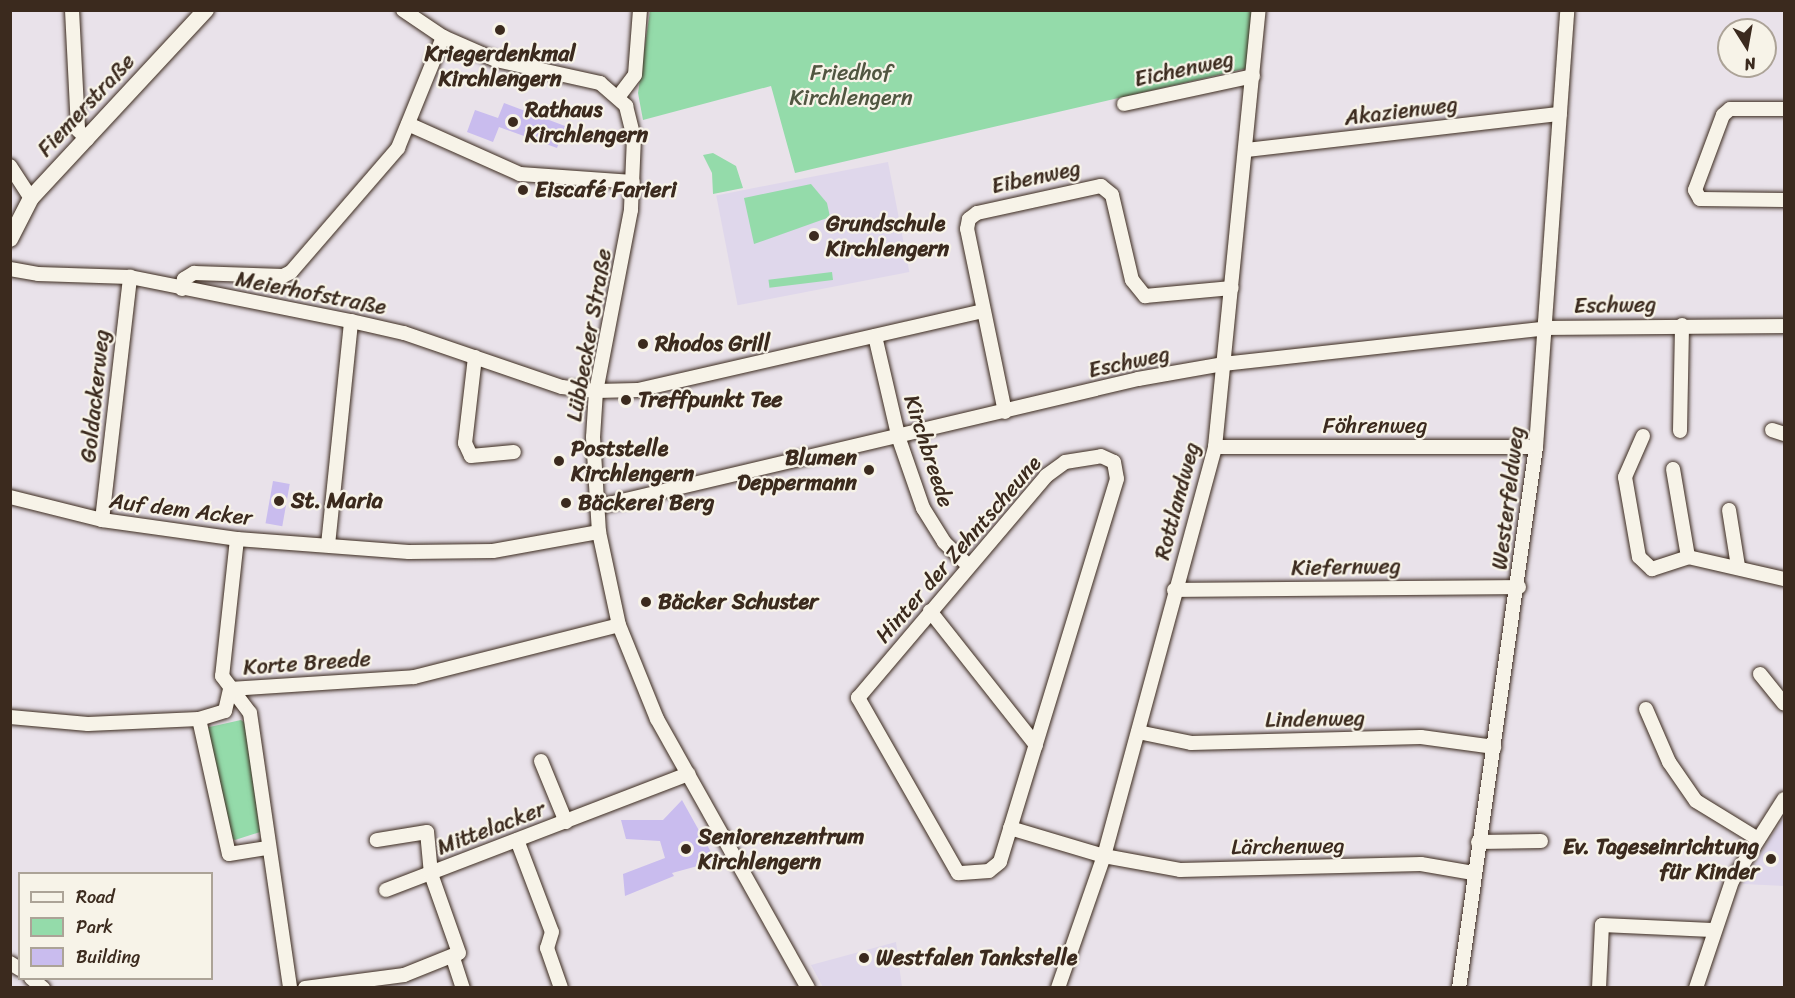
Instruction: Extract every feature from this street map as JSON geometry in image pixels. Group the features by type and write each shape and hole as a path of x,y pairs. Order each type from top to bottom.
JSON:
{"main road":[{"name":"Fiemerstraße","path":"10,239 32,198 206,10"}],"street":[{"path":"72,10 78,130 87,139"},
{"path":"403,10 443,37 513,66 600,83 619,96 635,75 639,10"},
{"name":"Rottlandweg","path":"1058,987 1104,856 1174,590 1215,447 1247,150 1259,10"},
{"name":"Westerfeldweg","path":"1459,987 1473,873 1519,586 1536,447 1548,328 1567,10"},
{"path":"182,289 184,279 194,273 283,276 291,272 398,148 443,37"},
{"name":"Eichenweg","path":"1124,104 1253,76"},
{"name":"Lübbecker Straße","path":"619,96 631,120 633,182 620,283 596,391 596,507 599,532 619,625 657,718 808,987"},
{"path":"1785,109 1730,109 1723,115 1695,190 1700,199 1785,200"},
{"name":"Akazienweg","path":"1247,150 1560,114"},
{"path":"408,124 519,174 633,182"},
{"path":"10,165 32,198"},
{"name":"Eibenweg","path":"1005,412 967,229 969,219 993,208 1088,186 1101,186 1112,195 1132,280 1145,296 1232,288"},
{"name":"Meierhofstraße","path":"10,269 38,274 130,277 351,321 475,357 562,387 596,391"},
{"name":"Goldackerweg","path":"102,520 130,277"},
{"path":"596,391 638,390 983,310"},
{"path":"328,546 351,321"},
{"name":"Eschweg","path":"1680,431 1682,325"},
{"name":"Eschweg","path":"596,507 1223,364 1548,328 1682,325 1785,326"},
{"name":"Kirchbreede","path":"875,336 898,439 933,527 968,565"},
{"path":"475,357 465,442 471,456 514,452"},
{"path":"1643,436 1625,477 1639,557 1652,569 1688,557 1738,566 1785,579"},
{"name":"Föhrenweg","path":"1215,447 1536,447"},
{"name":"Hinter der Zehntscheune","path":"1101,456 1114,462 1117,479 1010,828 995,867 966,875 952,868 858,703 860,692 968,565 1056,467 1101,456"},
{"path":"1673,469 1688,557"},
{"name":"Auf dem Acker","path":"10,497 102,520 237,539 409,552 493,551 599,532"},
{"path":"1729,510 1738,566"},
{"path":"237,539 222,676 250,713 290,987"},
{"name":"Kiefernweg","path":"1174,590 1519,586"},
{"path":"930,611 1036,745"},
{"name":"Korte Breede","path":"10,717 88,724 199,719 225,711 230,689 414,677 619,625"},
{"path":"1760,674 1785,704"},
{"path":"1647,709 1669,762 1696,801 1758,839"},
{"path":"199,719 229,854 268,848"},
{"name":"Lindenweg","path":"1138,732 1191,743 1420,737 1494,747"},
{"name":"Mittelacker","path":"541,761 566,822"},
{"name":"Mittelacker","path":"386,890 688,774"},
{"path":"1696,987 1712,930 1732,882 1785,799"},
{"name":"Lärchenweg","path":"1010,828 1104,856 1180,870 1421,864 1473,873"},
{"name":"Mittelacker","path":"377,840 427,832 431,874 459,953 453,958"},
{"path":"517,840 552,932 547,948 561,987"},
{"path":"1478,842 1541,840"},
{"path":"1599,987 1602,925 1712,930"},
{"path":"305,987 404,975 453,958 463,987"}],"shaded area":[{"name":"Grundschule Kirchlengern","path":"888,162 909,272 738,305 716,195"},
{"name":"Ev. Tageseinrichtung für Kinder","path":"1784,817 1784,886 1743,884 1773,834"},
{"name":"Westfalen Tankstelle","path":"896,942 902,987 823,987 811,965"}],"green space":[{"name":"Friedhof Kirchlengern","path":"650,11 1251,11 1248,68 795,173 771,86 643,120 638,93"},
{"path":"713,153 736,166 743,188 713,194 712,173 703,155"},
{"path":"811,184 827,203 830,217 754,244 744,198"},
{"path":"832,272 833,280 769,288 768,280"},
{"path":"241,720 245,723 260,832 235,840 229,837 205,728"}],"building":[{"name":"Rathaus Kirchlengern","path":"504,103 565,126 557,148 499,127 493,142 467,132 475,110 498,118"},
{"name":"St. Maria","path":"273,481 290,484 282,526 266,523"},
{"name":"Seniorenzentrum Kirchlengern","path":"682,800 716,861 672,873 674,876 625,896 623,874 665,858 660,841 626,839 621,820 663,820"}],"place":[{"name":"Kriegerdenkmal Kirchlengern","path":"500,30"},
{"name":"Rathaus Kirchlengern","path":"513,122"},
{"name":"Eiscafé Farieri","path":"523,190"},
{"name":"Grundschule Kirchlengern","path":"814,236"},
{"name":"Rhodos Grill","path":"643,344"},
{"name":"Treffpunkt Tee","path":"626,400"},
{"name":"Poststelle Kirchlengern","path":"559,461"},
{"name":"Blumen Deppermann","path":"869,470"},
{"name":"St. Maria","path":"279,501"},
{"name":"Bäckerei Berg","path":"566,503"},
{"name":"Bäcker Schuster","path":"646,602"},
{"name":"Seniorenzentrum Kirchlengern","path":"686,849"},
{"name":"Ev. Tageseinrichtung für Kinder","path":"1771,859"},
{"name":"Westfalen Tankstelle","path":"864,958"}]}
